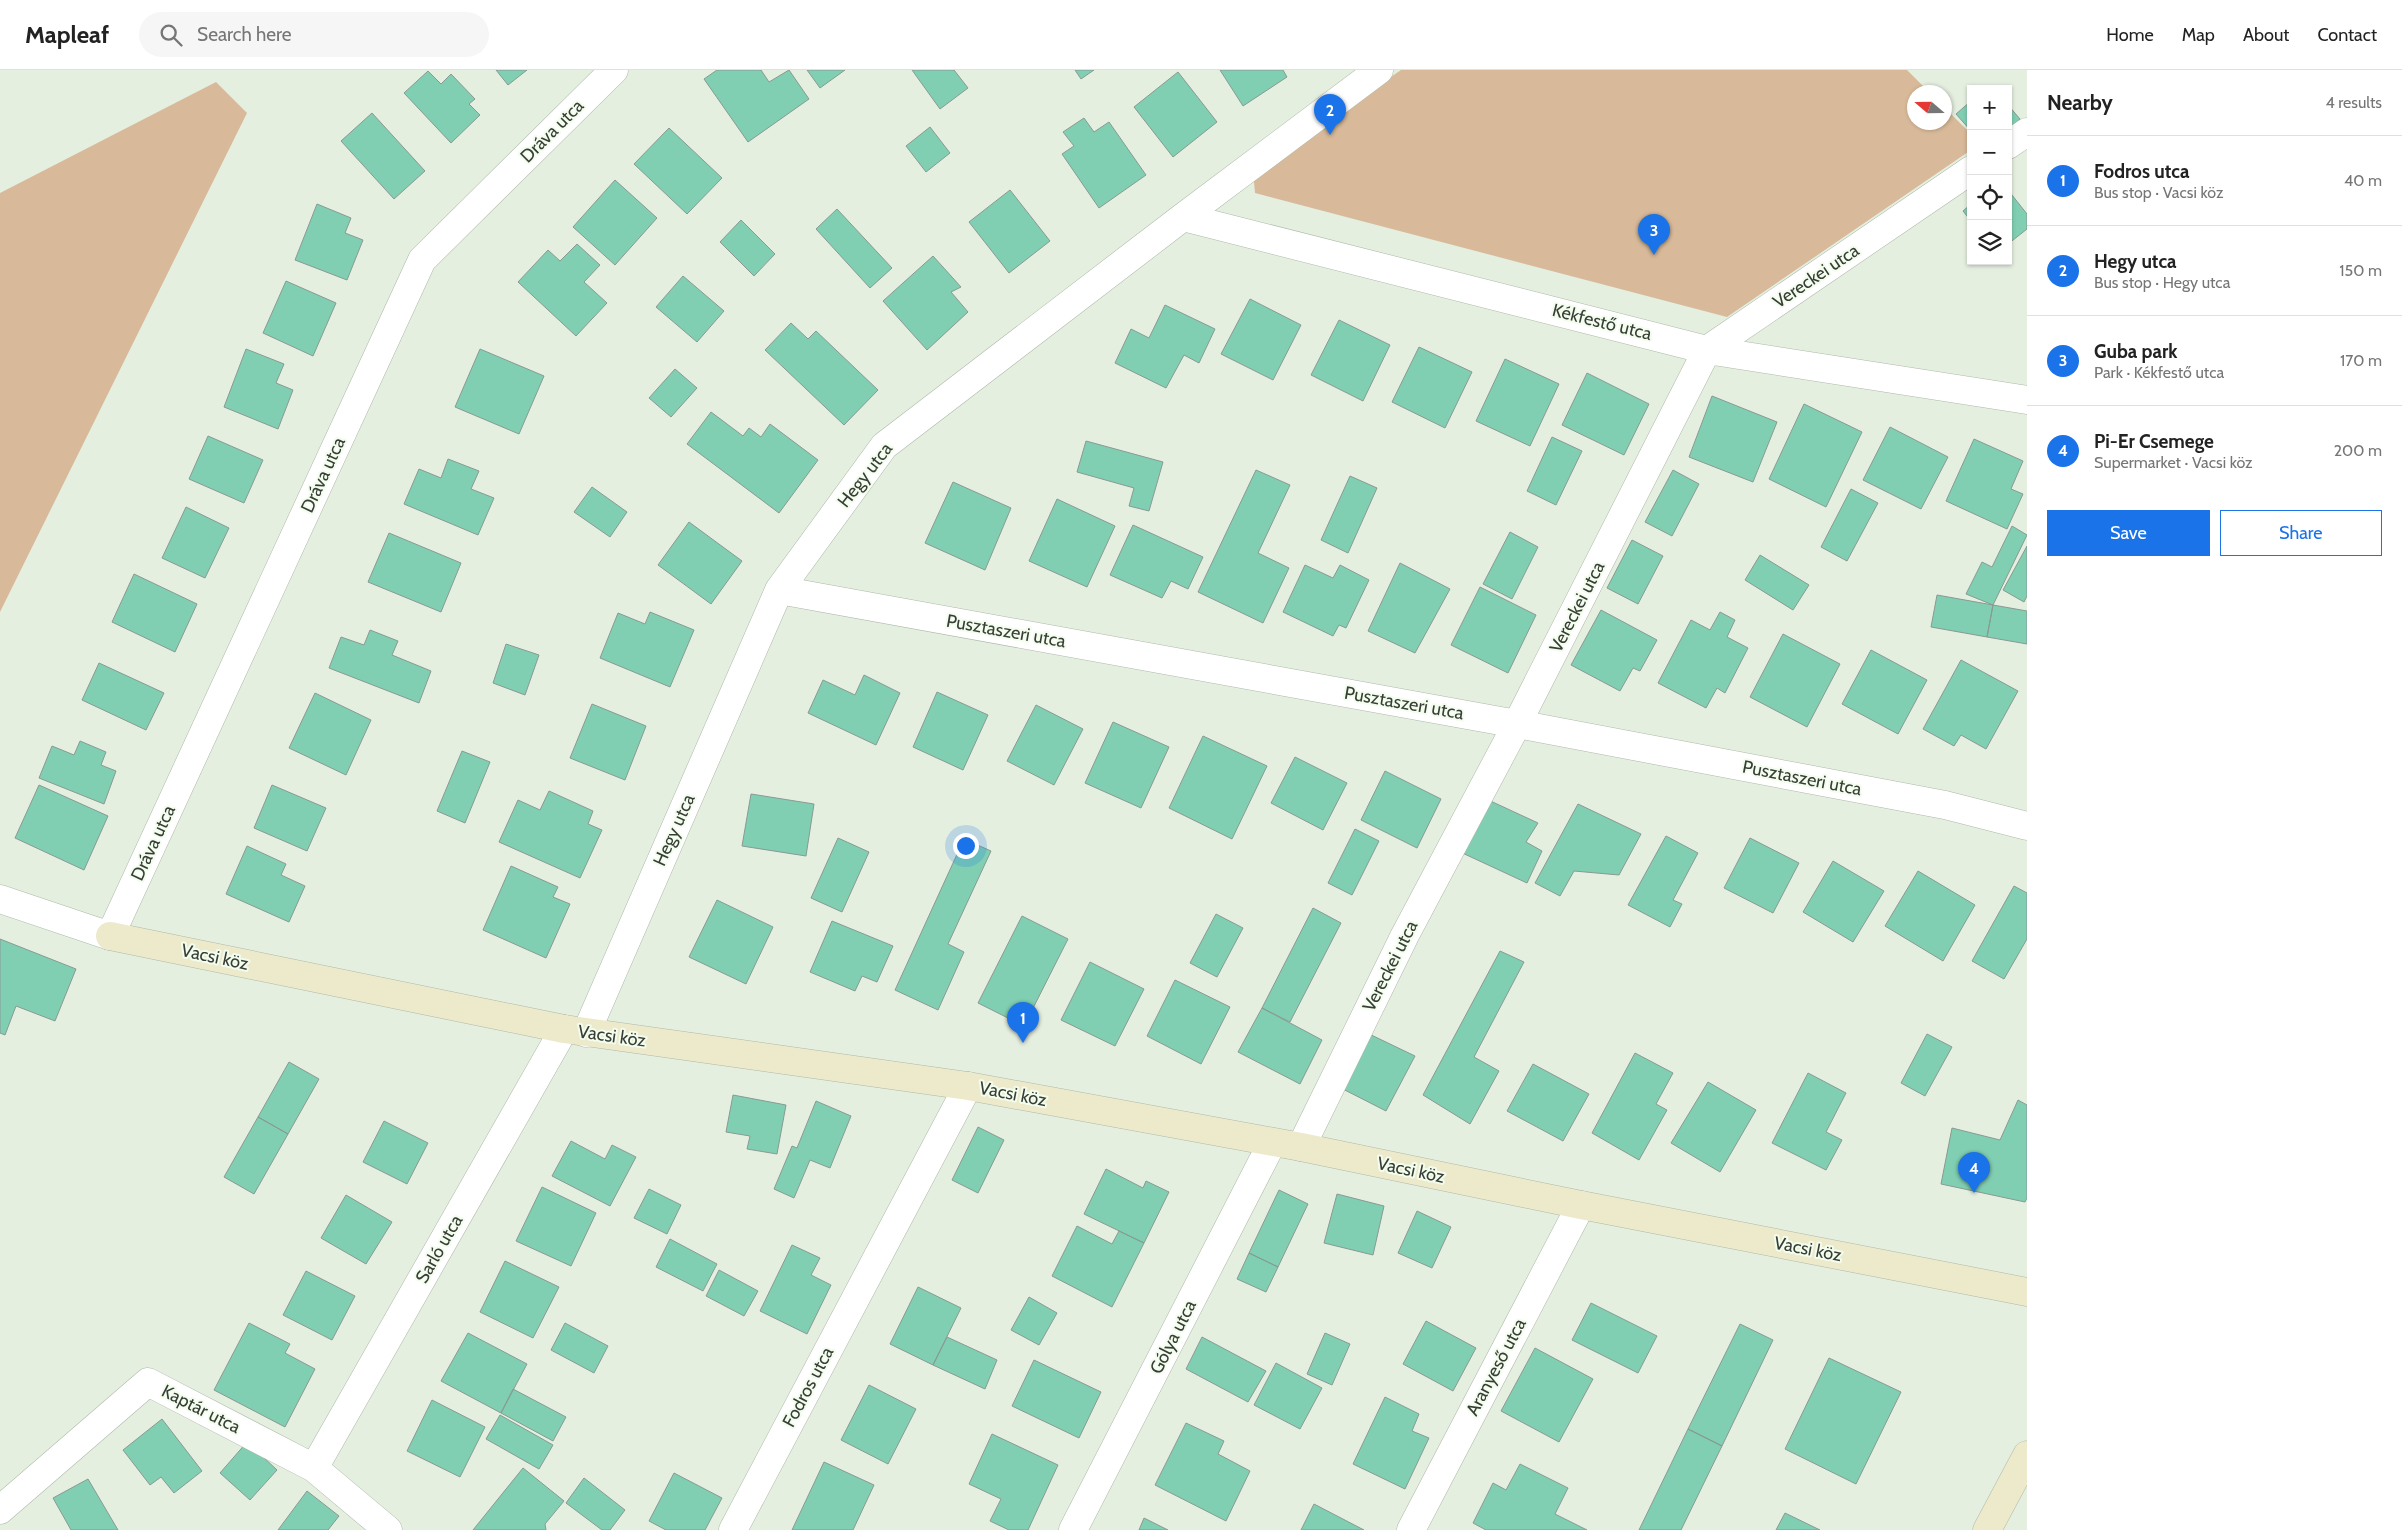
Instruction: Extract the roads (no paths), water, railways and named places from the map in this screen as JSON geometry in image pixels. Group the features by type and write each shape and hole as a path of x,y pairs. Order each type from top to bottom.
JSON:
{"street":[{"name":"Dráva utca","path":"110,936 422,260 614,70"},
{"name":"Hegy utca","path":"575,1031 779,590 884,446 1183,216 1379,70"},
{"path":"2012,142 2027,132"},
{"name":"Vereckei utca","path":"1301,1147 1405,936 1517,724 1707,350 1967,173"},
{"name":"Kékfestő utca","path":"1183,216 1707,350 2027,400"},
{"name":"Pusztaszeri utca","path":"779,590 1517,724 1945,805 2027,826"},
{"name":"Vacsi köz","path":"0,899 110,936 575,1031 968,1086 1272,1144 1301,1147 1581,1205 2027,1292"},
{"name":"Sarló utca","path":"314,1468 575,1031"},
{"name":"Fodros utca","path":"733,1530 968,1086"},
{"name":"Gólya utca","path":"1073,1530 1272,1144"},
{"name":"Aranyeső utca","path":"1411,1530 1581,1205"},
{"name":"Kaptár utca","path":"0,1510 148,1382 314,1468 388,1530"},
{"path":"1988,1530 2027,1455"}],"place":[{"name":"Hegy utca","path":"1330,135"},
{"name":"Guba park","path":"1654,255"},
{"name":"Fodros utca","path":"1023,1043"},
{"name":"Pi-Er Csemege","path":"1974,1193"}]}
